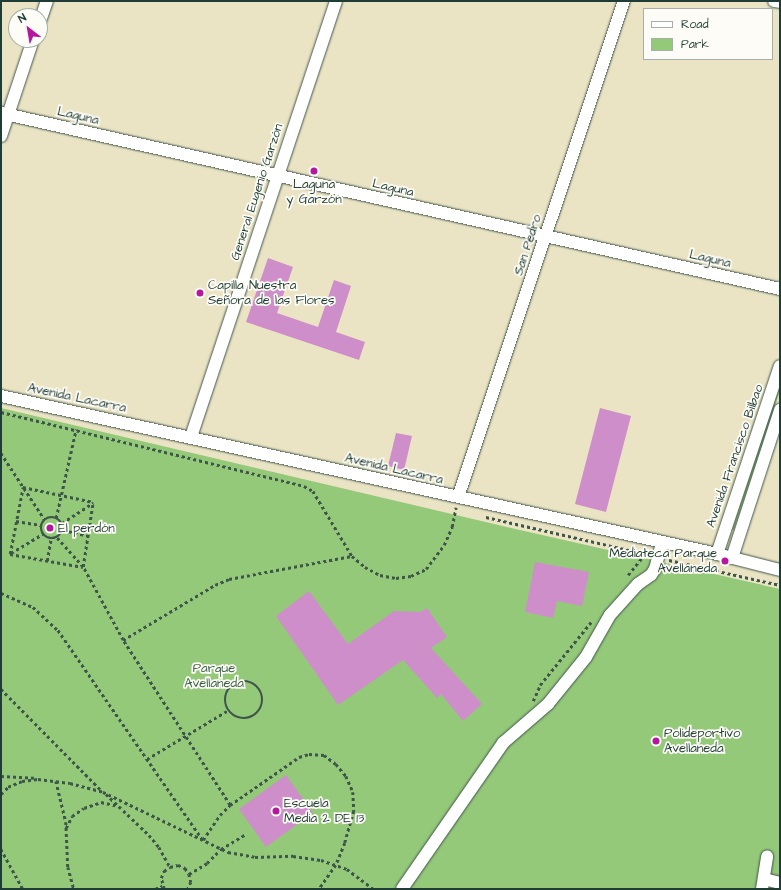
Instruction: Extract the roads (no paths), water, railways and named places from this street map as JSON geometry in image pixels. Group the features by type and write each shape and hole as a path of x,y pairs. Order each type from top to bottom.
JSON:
{"street":[{"name":"General Eugenio Garzón","path":"191,438 336,1"},
{"name":"San Pedro","path":"458,498 624,1"},
{"path":"774,1 780,2"},
{"path":"1,136 5,113 31,48"},
{"name":"Laguna","path":"5,113 780,289"},
{"name":"Avenida Francisco Bilbao","path":"717,554 780,366"},
{"name":"Avenida Lacarra","path":"1,396 717,554 780,570"},
{"path":"732,558 780,410"},
{"path":"402,889 503,743 548,704 586,657 610,614 638,584 651,575 655,569 662,542"},
{"path":"767,856 762,884 780,883"}],"place":[{"name":"Laguna y Garzón","path":"314,171"},
{"name":"Capilla Nuestra Señora de las Flores","path":"200,293"},
{"name":"El perdón","path":"50,528"},
{"name":"Mediateca Parque Avellaneda","path":"725,561"},
{"name":"Polideportivo Avellaneda","path":"656,741"},
{"name":"Escuela Media 2 DE 13","path":"276,811"}],"park label":[{"name":"Parque Avellaneda","path":"214,676"}]}
